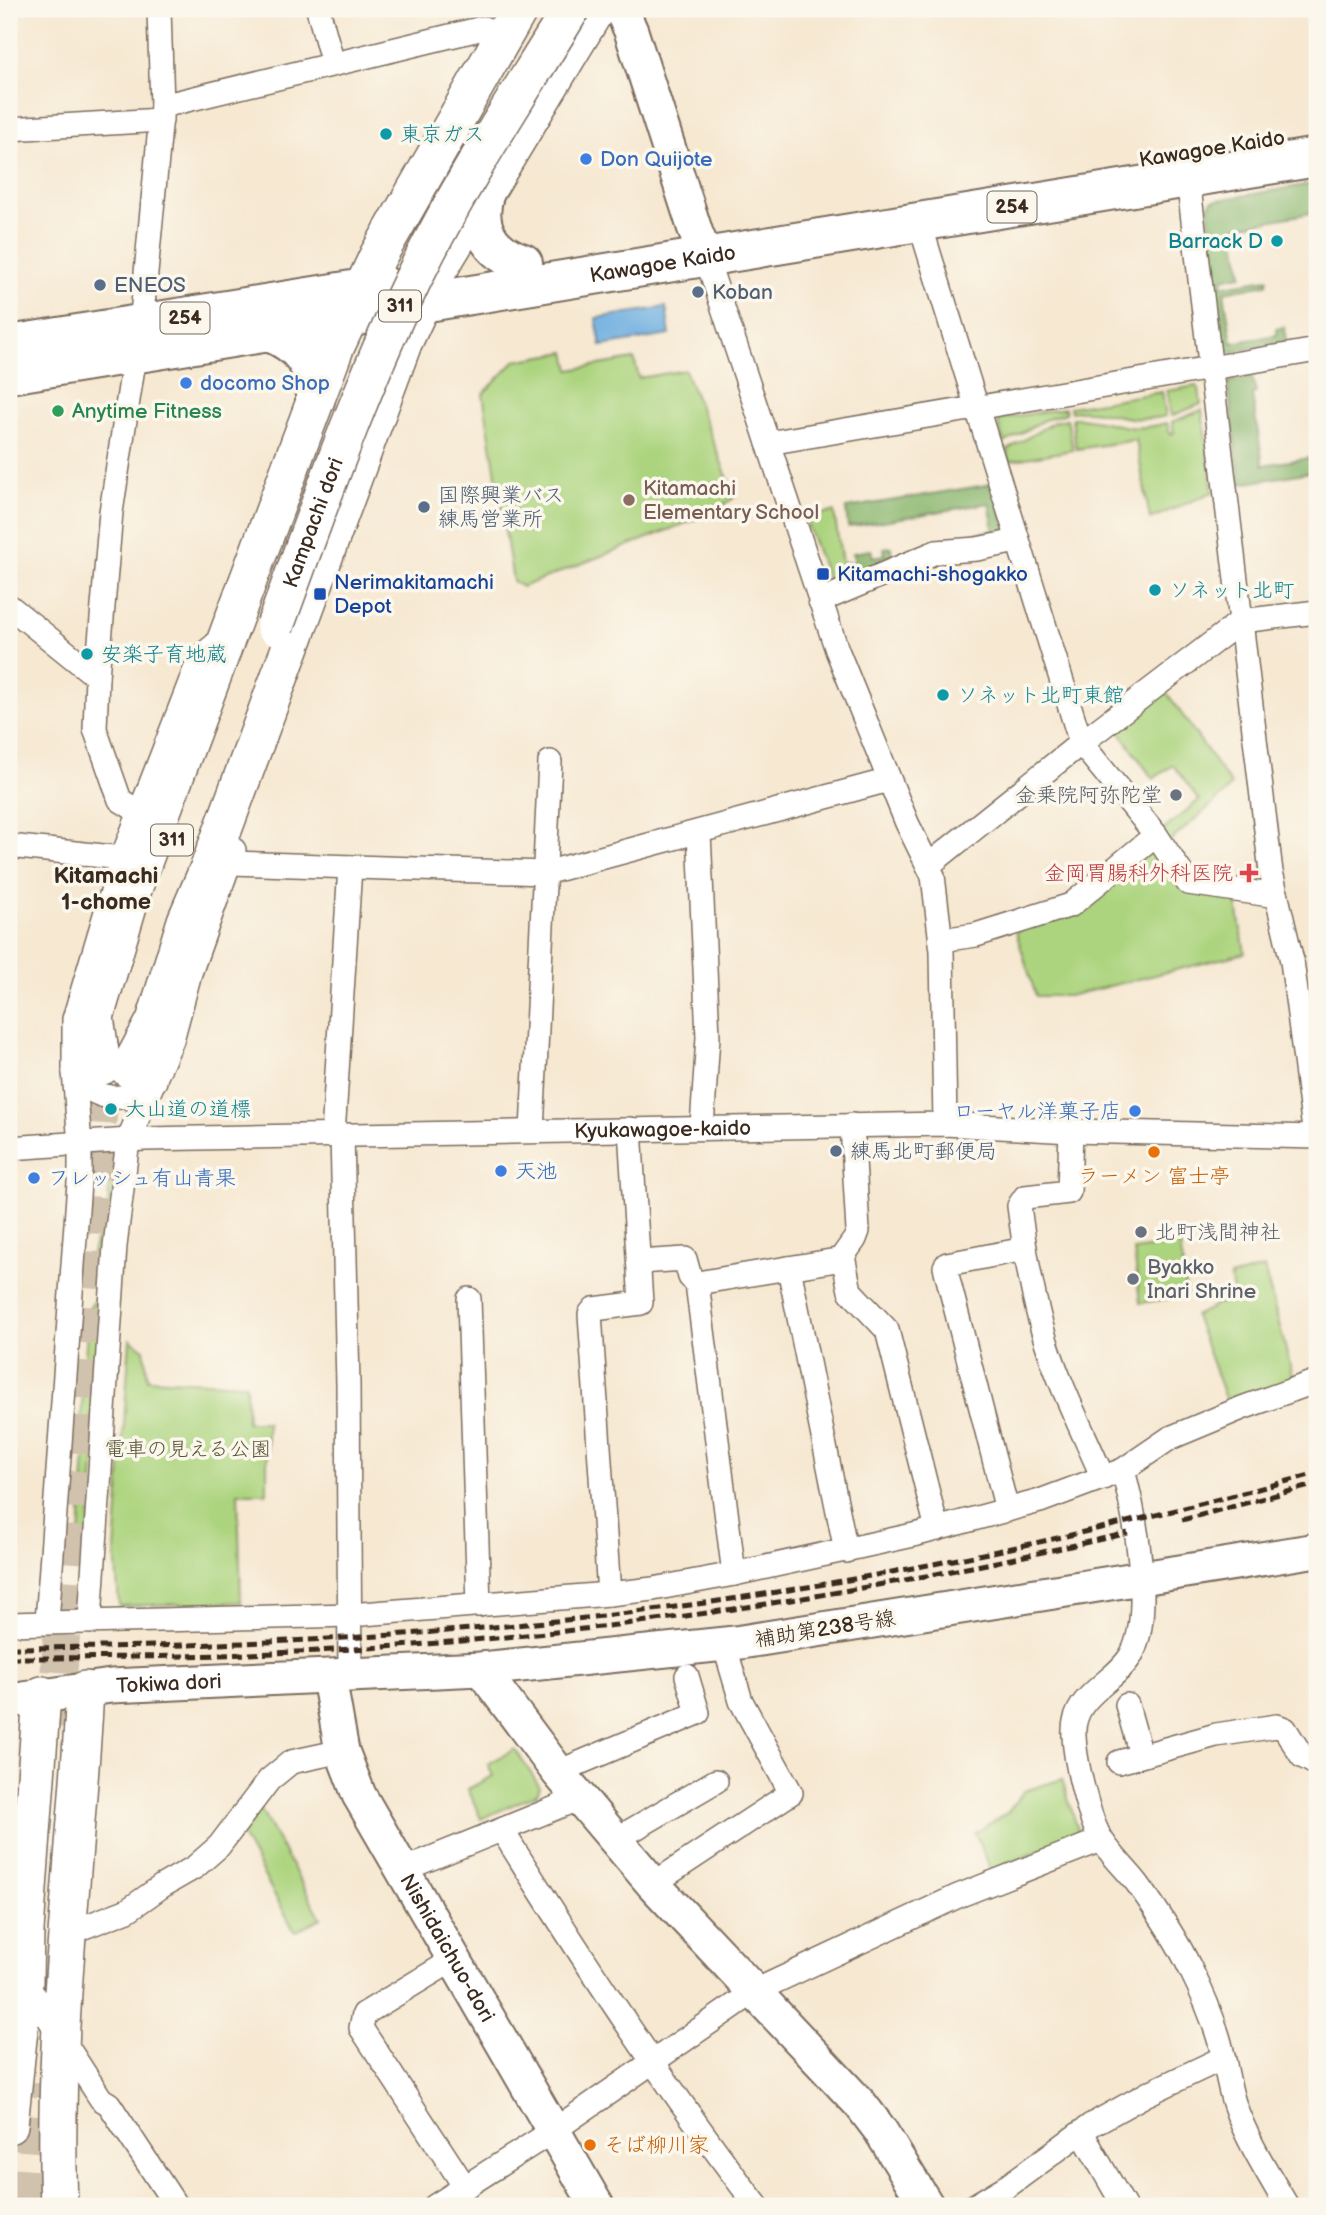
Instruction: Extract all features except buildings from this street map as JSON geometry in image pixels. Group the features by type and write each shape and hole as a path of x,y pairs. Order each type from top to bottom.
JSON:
{"highway":[{"name":"Kawagoe Kaido","path":"9,374 138,339 269,332 355,303 701,245 1317,131"},
{"name":"Kawagoe Kaido","path":"428,290 523,263 919,221 1317,157"},
{"path":"485,191 480,217 488,238 501,253 523,263"},
{"name":"254","path":"9,345 138,339 355,303"},
{"path":"269,332 288,342 310,366 316,384 315,400"}],"main road":[{"name":"Kampachi dori","path":"115,1072 142,1002 332,408 385,285 440,180 545,9"},
{"name":"Kampachi dori","path":"262,630 404,298 449,211 571,9"},
{"path":"115,1072 95,1017 133,889 262,630 359,463 403,343 428,290 509,150 596,9"},
{"path":"262,630 300,440 315,400 355,303 450,127 511,22"},
{"path":"450,127 450,149 457,161 466,166 482,168 509,150"},
{"path":"300,440 359,463"},
{"path":"59,2206 60,2037 85,1690"},
{"path":"9,2125 14,2081 17,1969 25,1930 25,1698"},
{"path":"14,2081 20,2099 29,2107 42,2108 48,2105 56,2099 60,2091"}],"street":[{"path":"141,813 120,800 96,735 97,677 111,512 138,339 161,113 159,9"},
{"path":"318,9 333,64"},
{"path":"621,9 631,30 820,601 889,779 907,823 929,865 935,885 941,940 945,1124"},
{"path":"9,129 161,113 333,64 511,22"},
{"path":"1188,179 1271,872 1292,961 1316,1137"},
{"path":"919,221 1081,743 1156,835 1188,883 1277,896"},
{"path":"768,443 1317,350"},
{"path":"820,601 936,552 977,549 1017,541"},
{"path":"9,606 97,677"},
{"path":"929,865 1081,743 1241,621 1317,612"},
{"path":"47,1622 80,1144 115,1072 172,1040 202,936 258,782 262,630 200,657 122,858 74,1019 115,1072 128,1140 115,1246 90,1620"},
{"path":"532,1130 550,762"},
{"path":"230,863 545,873 889,779"},
{"path":"699,832 708,1037 702,1127"},
{"path":"941,940 976,935 1071,905 1156,835"},
{"path":"9,846 122,858"},
{"path":"340,1677 350,1615 348,1384 337,1135 350,867"},
{"name":"Kyukawagoe-kaido","path":"9,1148 128,1140 945,1124 1071,1131 1316,1137"},
{"path":"852,1125 858,1231 843,1259 851,1293 887,1329 937,1529"},
{"path":"609,1594 590,1314 594,1309 641,1303 630,1129"},
{"path":"1071,1131 1069,1192 1027,1197 1020,1203 1025,1249 1042,1328 1060,1378 1113,1474 1138,1531 1141,1578 1138,1642 1129,1659 1090,1694 1080,1709 1073,1733 1081,1776 1101,1840 1136,1882 1189,1964 1219,2037 1235,2105 1248,2136 1287,2206"},
{"path":"1007,1510 945,1267 947,1264 1025,1249"},
{"path":"639,1262 685,1259 690,1277 697,1283 734,1574"},
{"path":"697,1283 843,1259"},
{"path":"789,1268 846,1551"},
{"path":"469,1299 479,1605"},
{"path":"9,1624 350,1615 609,1594 734,1574 846,1551 1040,1501 1113,1474 1170,1438 1317,1381"},
{"name":"補助第238号線","path":"340,1677 481,1670 724,1644 1317,1550"},
{"path":"653,1884 791,1793 741,1701 724,1644"},
{"path":"481,1670 558,1772 653,1884 861,2105 880,2130 927,2206"},
{"path":"558,1772 698,1713 687,1676"},
{"name":"Tokiwa dori","path":"25,1698 111,1686 340,1677"},
{"name":"Nishidaichuo-dori","path":"340,1677 342,1751 359,1795 597,2206"},
{"path":"1127,1705 1130,1758 1216,1735 1277,1726 1285,1729 1302,1756 1317,1764"},
{"path":"66,1934 128,1910 195,1867 219,1846 269,1780 291,1762 342,1751"},
{"path":"615,1840 716,1781"},
{"path":"402,1870 580,1798"},
{"path":"502,1830 652,2061 707,2141 757,2206"},
{"path":"435,2206 553,2131 755,1991 958,1896 1101,1840"},
{"path":"453,1960 364,2014 361,2028 465,2187"},
{"path":"17,1969 60,2037 102,2099 109,2104 176,2206"},
{"path":"974,2206 1009,2185 1091,2125 1147,2094 1223,2058"},
{"path":"1082,2133 1124,2206"}],"green space":[{"path":"1317,183 1317,212 1234,227 1242,275 1222,279 1223,286 1268,279 1267,284 1224,292 1232,343 1277,335 1277,329 1284,327 1286,341 1227,353 1223,347 1208,206 1212,201"},
{"path":"566,352 570,370 634,359 639,378 685,370 735,497 712,513 522,587 513,581 483,394 515,361"},
{"path":"1252,377 1256,392 1252,395 1263,465 1317,457 1317,471 1240,484 1228,385 1231,381"},
{"path":"1196,386 1201,404 1171,416 1167,391"},
{"path":"1162,392 1166,416 1128,418 1095,411 1071,412 1070,407"},
{"path":"1065,408 1066,413 1044,420 1004,443 998,423 1000,419"},
{"path":"1202,410 1213,492 1150,519 1136,440 1076,449 1072,418 1133,428 1167,423 1170,434 1174,433 1172,422"},
{"path":"1067,419 1073,450 1009,461 1007,450 1054,422"},
{"path":"993,484 1006,529 999,539 975,540 975,533 994,530 989,503 848,527 846,508"},
{"path":"834,512 842,563 851,562 853,579 838,585 828,581 807,524 811,516"},
{"path":"891,547 892,560 857,577 853,553 871,550 873,557 885,555 884,548"},
{"path":"1165,690 1231,785 1168,843 1160,833 1199,800 1173,765 1153,779 1119,731 1120,725"},
{"path":"1149,853 1158,853 1236,900 1245,953 1069,996 1036,996 1016,932"},
{"path":"110,1174 115,1174 88,1551 79,1551 85,1454 79,1453 88,1311 98,1294 100,1283 92,1254 100,1221 107,1222"},
{"path":"1180,1243 1186,1296 1140,1303 1134,1250"},
{"path":"1264,1268 1295,1384 1229,1409 1195,1316 1234,1296 1230,1277"},
{"name":"電車の見える公園","path":"130,1339 144,1349 148,1379 246,1384 247,1422 267,1422 267,1493 238,1493 241,1602 119,1606 115,1550"},
{"path":"515,1749 540,1787 537,1794 481,1819 468,1789 493,1776 488,1764"},
{"path":"1062,1779 1078,1830 1073,1838 991,1870 975,1833 1008,1812 1024,1791"},
{"path":"259,1807 321,1918 295,1932 241,1834"}],"water":[{"path":"666,307 670,335 601,346 596,318"}],"tunnel":[{"path":"55,1727 102,1066"},
{"path":"20,2206 29,2082"}],"railway":[{"path":"9,1648 185,1645 361,1637 537,1623 712,1602 865,1577 1017,1547 1317,1473"},
{"path":"1182,1520 1317,1484"},
{"path":"9,1658 299,1652 556,1632 720,1611 884,1584 1128,1533"}],"place":[{"name":"東京ガス","path":"386,134"},
{"name":"Don Quijote","path":"586,159"},
{"name":"Barrack D","path":"1277,241"},
{"name":"ENEOS","path":"100,285"},
{"name":"Koban","path":"698,292"},
{"name":"docomo Shop","path":"186,383"},
{"name":"Anytime Fitness","path":"58,411"},
{"name":"Kitamachi Elementary School","path":"629,500"},
{"name":"国際興業バス 練馬営業所","path":"424,507"},
{"name":"Kitamachi-shogakko","path":"823,574"},
{"name":"ソネット北町","path":"1155,590"},
{"name":"Nerimakitamachi Depot","path":"320,594"},
{"name":"安楽子育地蔵","path":"87,654"},
{"name":"ソネット北町東館","path":"943,695"},
{"name":"金乗院阿弥陀堂","path":"1176,795"},
{"name":"金岡胃腸科外科医院","path":"1249,873"},
{"name":"大山道の道標","path":"111,1109"},
{"name":"ローヤル洋菓子店","path":"1135,1111"},
{"name":"練馬北町郵便局","path":"836,1151"},
{"name":"ラーメン 富士亭","path":"1154,1152"},
{"name":"天池","path":"501,1171"},
{"name":"フレッシュ有山青果","path":"34,1178"},
{"name":"北町浅間神社","path":"1141,1232"},
{"name":"Byakko Inari Shrine","path":"1133,1279"},
{"name":"そば柳川家","path":"590,2145"}],"district":[{"name":"Kitamachi 1-chome","path":"106,889"}]}
